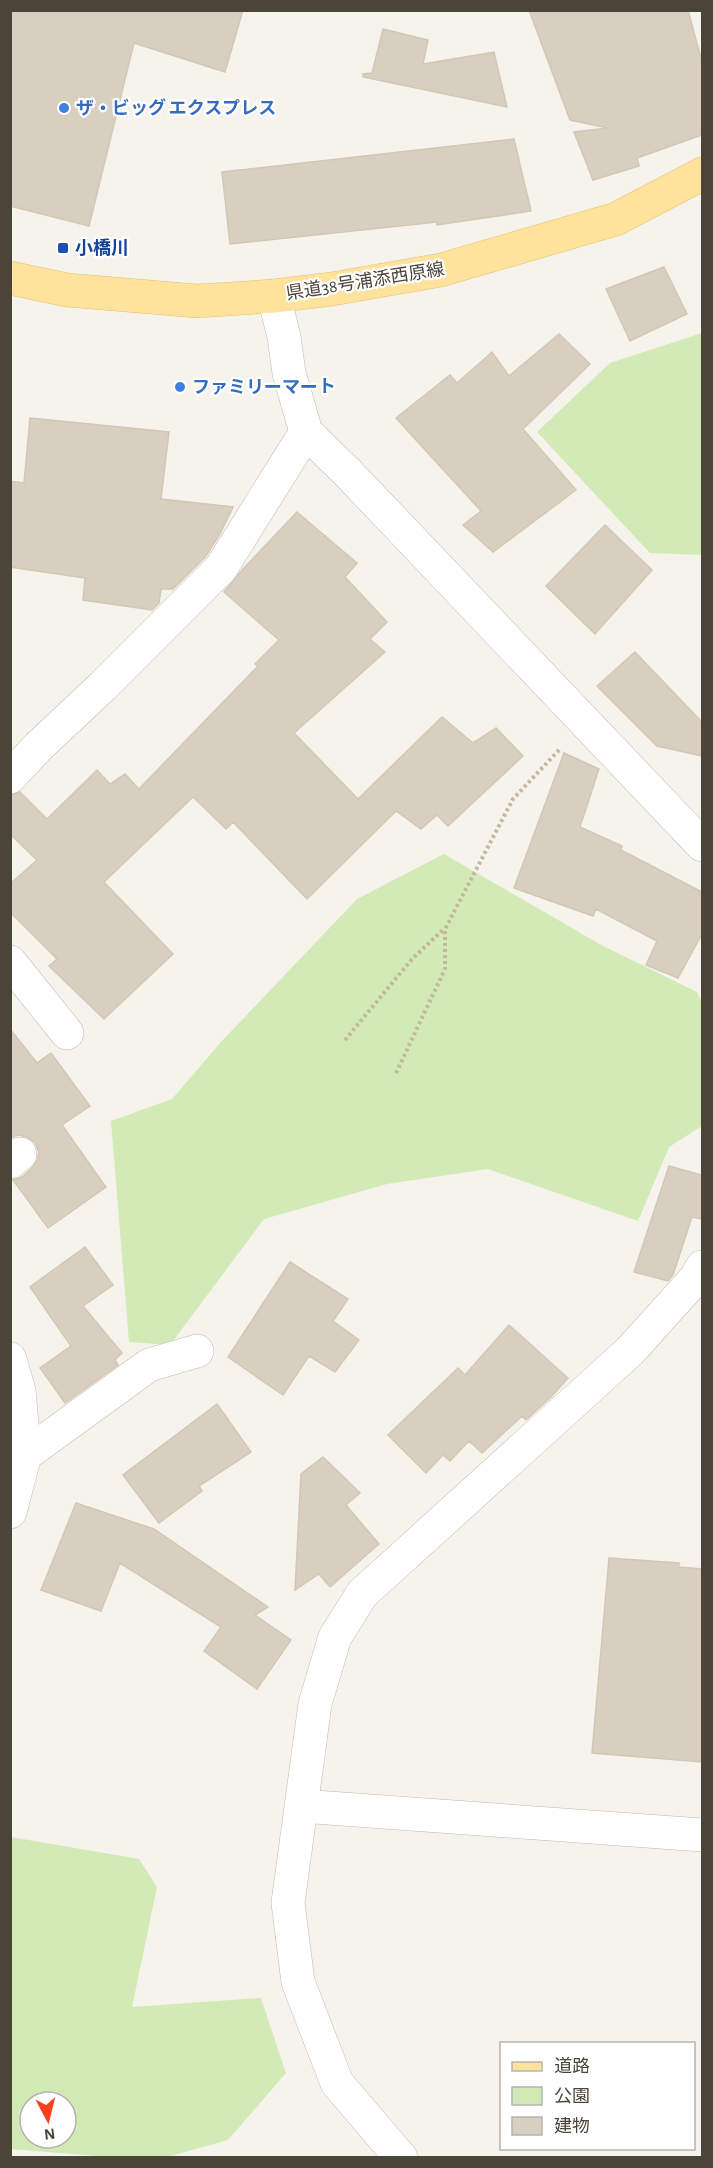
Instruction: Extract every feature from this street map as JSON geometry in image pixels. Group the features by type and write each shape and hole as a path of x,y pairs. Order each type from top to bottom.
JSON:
{"main road":[{"name":"県道38号浦添西原線","path":"10,278 68,290 180,300 274,296 332,289 441,270 616,219 702,174"}],"street":[{"path":"274,296 284,337 289,372 306,432 349,474 702,845"},
{"path":"10,777 221,568 306,432"},
{"path":"10,962 66,1033"},
{"path":"401,2157 337,2083 298,1982 288,1903 315,1704 334,1636 362,1594 630,1351 695,1279 702,1267"},
{"path":"25,1455 149,1365 196,1351"},
{"path":"10,1359 19,1391 25,1455 10,1512"},
{"path":"301,1806 702,1835"}],"path":[{"path":"345,1040 412,959 445,929 513,799 585,722"},
{"path":"396,1073 445,969 445,929"}],"green space":[{"path":"702,333 702,555 650,553 537,432 610,363"},
{"path":"444,854 603,946 697,992 702,1003 702,1126 669,1147 638,1221 488,1169 387,1184 264,1219 170,1345 129,1342 111,1121 172,1099 221,1042 357,899"},
{"path":"11,1837 139,1859 157,1887 132,2007 261,1998 286,2073 228,2140 167,2157 108,2157 23,2150 78,2150 78,2090 18,2090 18,2150 11,2149"}],"building":[{"name":"ザ・ビッグ エクスプレス","path":"10,10 243,10 225,72 134,43 89,226 10,206"},
{"path":"529,10 688,10 702,62 702,135 637,158 639,166 593,180 574,132 608,128 570,120"},
{"path":"383,29 428,40 423,64 494,52 507,107 363,77 363,74 372,73"},
{"path":"514,139 531,211 437,225 437,222 230,244 222,172"},
{"path":"664,267 687,314 630,341 606,289"},
{"path":"559,334 590,364 523,429 576,490 493,552 463,525 481,511 396,418 450,375 457,383 492,352 509,376"},
{"path":"30,418 169,432 161,499 233,507 206,556 173,589 161,589 159,603 152,610 83,600 85,578 10,567 10,481 24,483"},
{"path":"297,512 357,563 345,577 387,622 370,639 385,652 294,733 358,799 442,717 473,743 496,728 523,756 448,826 437,815 421,829 396,811 307,899 233,822 226,829 193,797 104,882 173,954 104,1019 49,966 57,959 10,912 10,884 37,860 10,834 10,795 20,792 47,819 97,770 110,784 125,774 139,789 258,666 255,664 279,640 224,592"},
{"path":"605,525 652,570 595,634 546,586"},
{"path":"635,652 702,722 702,756 657,746 597,686"},
{"path":"564,753 599,769 580,827 622,846 621,850 702,892 702,934 678,978 646,965 657,941 596,909 593,916 514,888"},
{"path":"10,1029 37,1063 51,1053 90,1106 62,1125 106,1187 48,1228 13,1180 22,1177 32,1168 39,1152 35,1143 27,1137 18,1135 10,1138"},
{"path":"669,1166 702,1175 702,1219 692,1217 673,1275 668,1281 634,1272"},
{"path":"85,1247 113,1285 83,1306 122,1353 115,1360 118,1365 65,1403 40,1368 71,1346 30,1287"},
{"path":"290,1262 348,1299 333,1321 359,1340 335,1372 309,1356 283,1395 228,1357"},
{"path":"509,1325 568,1378 526,1420 522,1416 482,1453 469,1441 450,1461 443,1455 426,1473 388,1435 458,1368 465,1375"},
{"path":"217,1404 251,1452 199,1486 202,1491 159,1523 123,1475"},
{"path":"323,1457 360,1493 346,1505 379,1544 330,1587 319,1574 295,1590 301,1474"},
{"path":"76,1503 154,1529 268,1607 255,1615 291,1640 257,1689 204,1651 221,1627 120,1563 101,1611 41,1590"},
{"path":"609,1558 679,1563 679,1567 702,1569 702,1762 592,1753"}],"place":[{"name":"ザ・ビッグ エクスプレス","path":"64,108"},
{"name":"小橋川","path":"63,248"},
{"name":"ファミリーマート","path":"180,387"}]}
